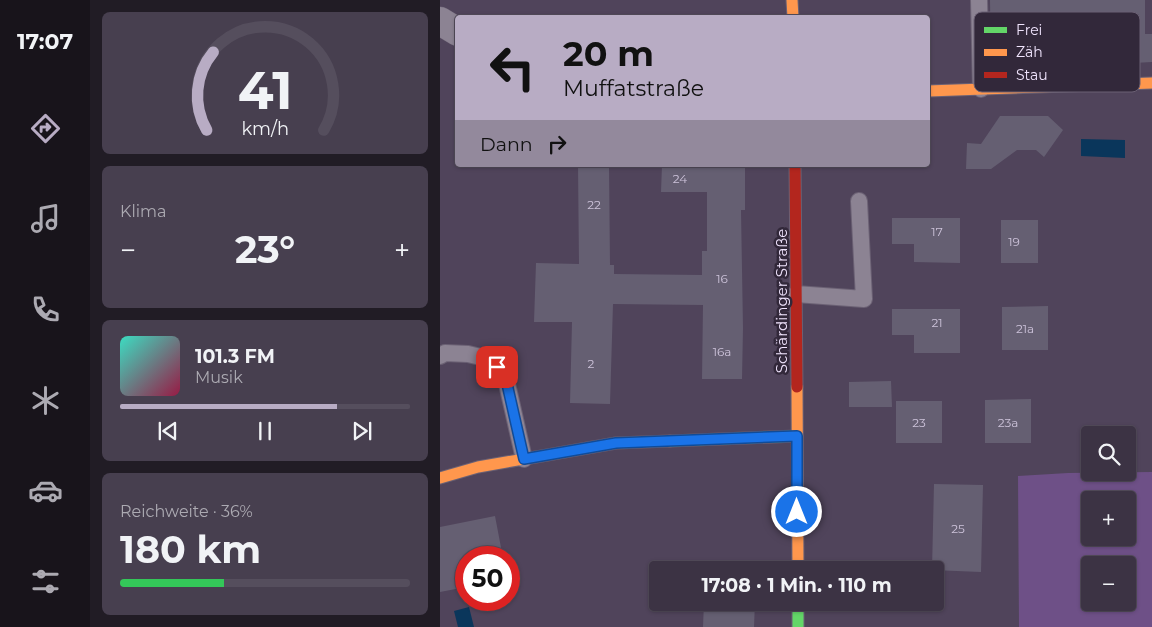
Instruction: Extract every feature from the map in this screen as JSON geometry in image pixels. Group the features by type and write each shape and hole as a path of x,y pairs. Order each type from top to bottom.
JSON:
{"street":[{"path":"792,0 793,15"},
{"path":"440,21 455,30"},
{"path":"930,91 974,89"},
{"name":"Schärdinger Straße","path":"794,167 798,561"},
{"path":"440,478 478,467 616,443 797,436"},
{"path":"798,611 798,627"}],"lane":[{"path":"796,294 864,299 859,201"},
{"path":"440,356 445,353 468,354 489,360 505,375 524,459"}],"shaded area":[{"path":"1136,472 1152,472 1152,627 1019,627 1018,476 1081,473 1081,481 1136,481"}],"water":[{"path":"1081,139 1125,140 1125,158 1081,156"},
{"path":"454,611 470,611 474,627 458,627"}],"building":[{"path":"990,0 1145,0 1145,34 1152,34 1152,62 1140,63 1140,12 990,12"},
{"path":"1000,116 1048,116 1063,130 1044,157 1036,150 1017,150 991,169 966,169 967,143 981,144"},
{"path":"578,167 609,167 610,265 614,265 614,274 702,275 702,251 707,251 707,192 661,192 662,167 745,167 745,210 741,210 742,379 702,379 703,305 613,304 610,404 570,403 572,322 534,322 536,263 579,264"},
{"path":"892,218 960,218 960,263 914,262 914,244 892,244"},
{"path":"1001,220 1038,220 1038,263 1001,263"},
{"path":"1048,306 1048,350 1002,350 1002,307"},
{"path":"892,309 960,309 960,353 914,353 914,335 892,335"},
{"path":"891,381 892,407 849,407 849,382"},
{"path":"1031,399 1031,443 985,443 985,400"},
{"path":"896,401 942,401 942,443 896,443"},
{"path":"934,484 983,485 981,572 944,570 944,561 932,561"},
{"path":"495,516 501,546 455,546 455,589 440,592 440,527"},
{"path":"704,611 755,611 754,627 703,627"}],"traffic: fast":[{"path":"670,441 797,436"},
{"path":"798,611 798,627"}],"traffic: slow":[{"path":"792,0 793,15"},
{"path":"1140,83 1152,83"},
{"path":"930,91 974,89"},
{"path":"797,387 798,561"},
{"path":"440,478 478,467 616,443 670,441"}],"traffic: jam":[{"path":"795,167 797,387"}],"route":[{"path":"497,367 505,375 524,459 616,443 797,436 797,512"}]}
